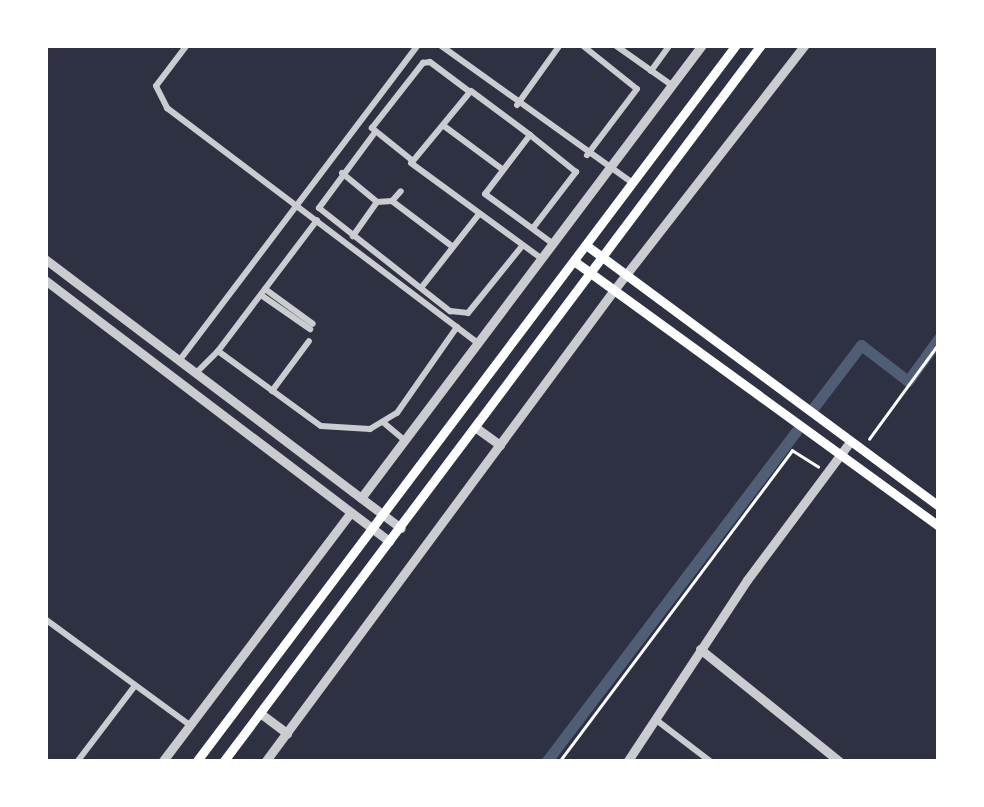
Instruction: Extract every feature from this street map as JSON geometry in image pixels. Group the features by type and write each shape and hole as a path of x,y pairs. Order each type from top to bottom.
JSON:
{"main road":[{"path":"196,762 736,45"},
{"path":"223,762 761,45"},
{"path":"586,245 939,506"},
{"path":"574,261 939,526"}],"street":[{"path":"187,45 156,86 158,98 478,342"},
{"path":"179,361 418,45"},
{"path":"440,45 587,155 633,182"},
{"path":"518,105 560,45"},
{"path":"582,45 637,89 587,155"},
{"path":"615,45 672,86"},
{"path":"651,71 670,45"},
{"path":"361,498 702,45"},
{"path":"265,762 626,274 805,45"},
{"path":"470,90 415,162 372,130 422,63 470,90 576,172 533,228"},
{"path":"358,124 541,258"},
{"path":"444,126 502,169"},
{"path":"373,135 318,206 450,311 468,313 522,246"},
{"path":"530,135 486,196 552,243"},
{"path":"342,173 377,202 392,202 453,247"},
{"path":"392,202 400,191"},
{"path":"353,236 377,202"},
{"path":"420,288 479,214"},
{"path":"196,373 218,351 317,220"},
{"path":"45,259 400,528"},
{"path":"45,280 389,541"},
{"path":"263,292 312,327"},
{"path":"218,351 331,431 384,423 457,327"},
{"path":"272,391 309,341"},
{"path":"384,423 404,440"},
{"path":"475,427 500,444"},
{"path":"627,762 700,649 850,442"},
{"path":"162,762 352,512"},
{"path":"45,620 190,724"},
{"path":"700,649 840,762"},
{"path":"76,762 134,686"},
{"path":"260,713 287,733"},
{"path":"655,719 711,762"}],"path":[{"path":"860,449 939,344"},
{"path":"559,762 792,450 826,472"}],"waterway":[{"path":"814,407 861,345 908,381 939,338"},
{"path":"546,762 796,432"}]}
